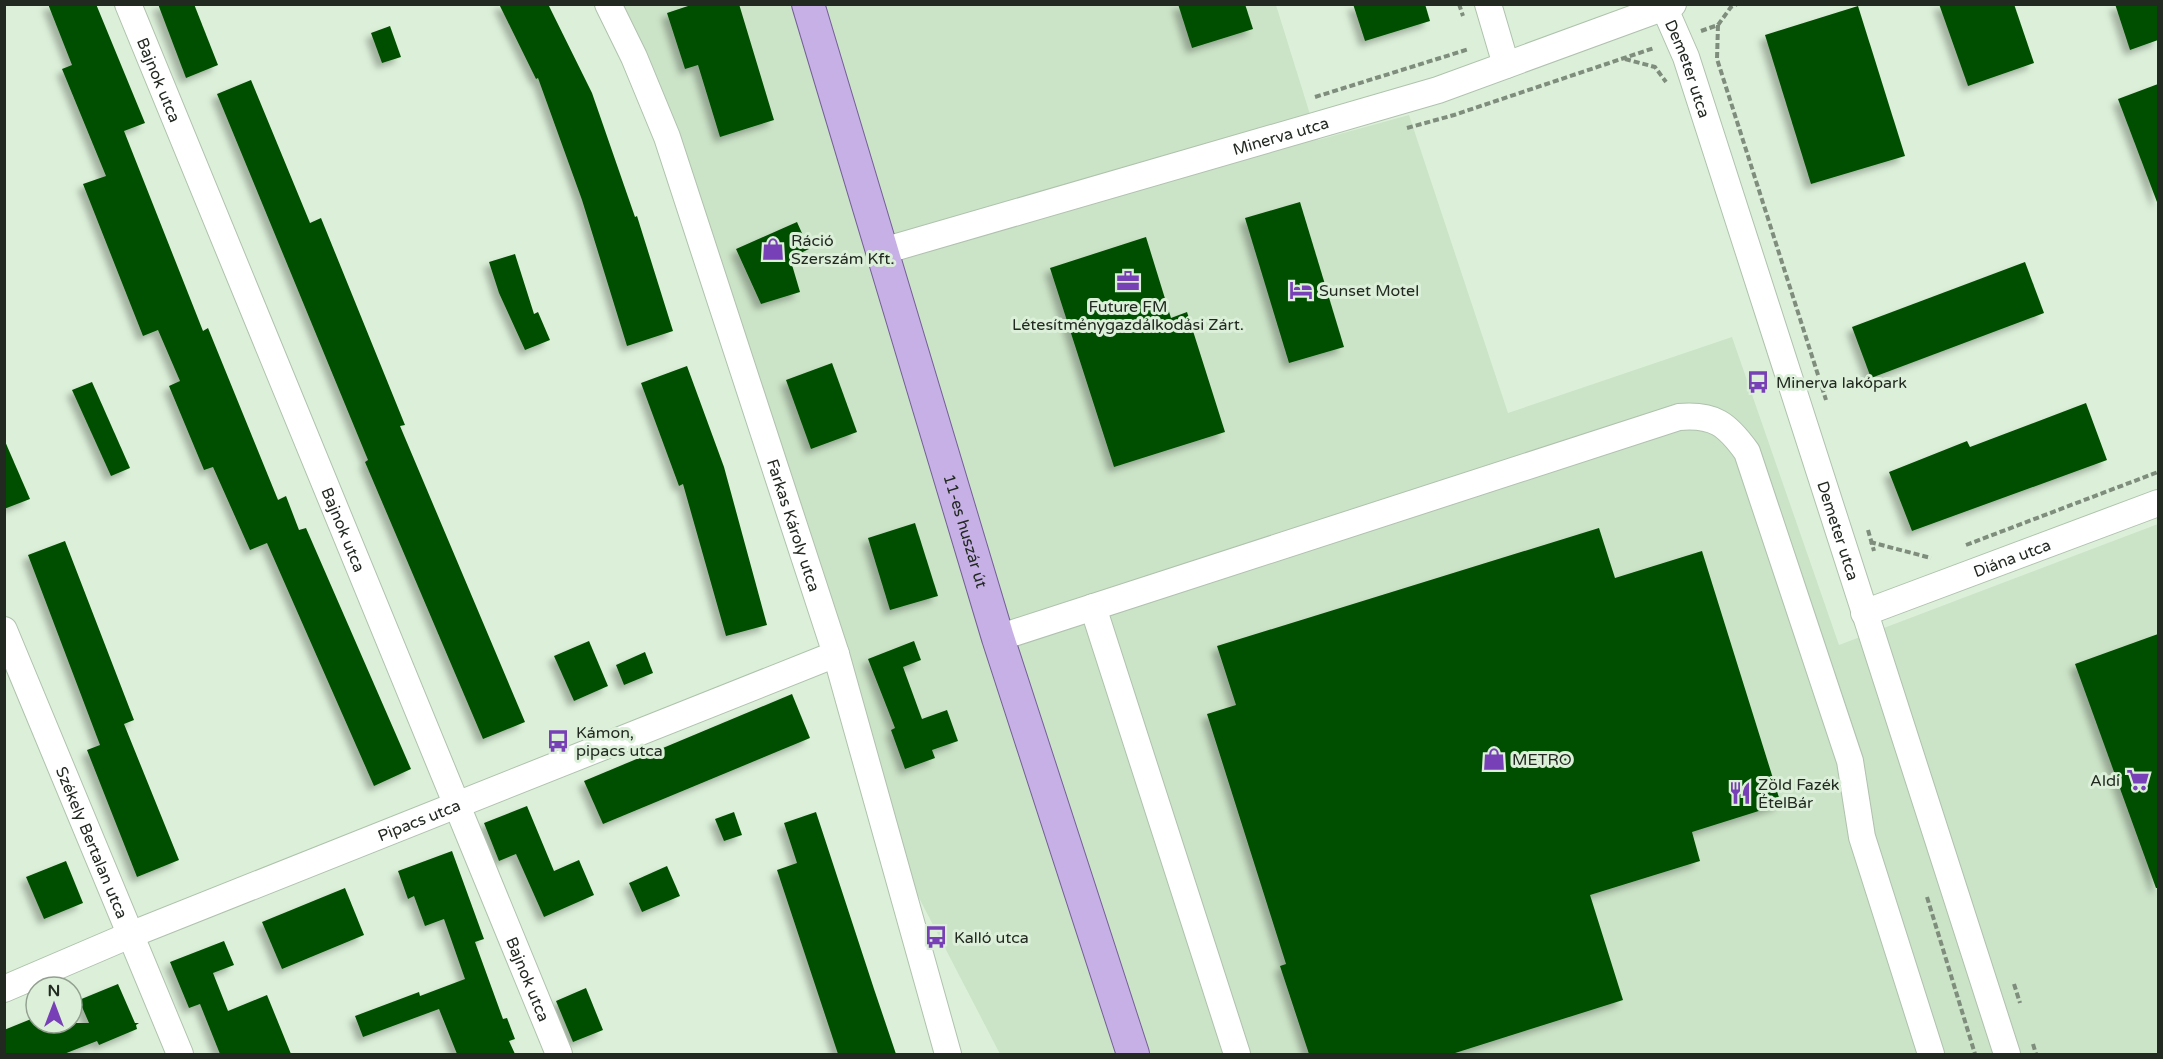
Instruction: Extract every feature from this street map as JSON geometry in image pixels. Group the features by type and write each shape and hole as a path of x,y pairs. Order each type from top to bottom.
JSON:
{"main road":[{"name":"11-es huszár út","path":"808,4 998,638 1133,1054"}],"street":[{"name":"Bajnok utca","path":"128,4 559,1054"},
{"name":"Farkas Károly utca","path":"608,4 634,57 667,137 836,654 948,1054"},
{"path":"1488,4 1506,65"},
{"name":"Minerva utca","path":"883,251 1438,90 1669,7"},
{"name":"Demeter utca","path":"1669,7 2007,1054"},
{"path":"998,638 1678,417 1700,415 1719,422 1735,435 1747,452 1850,761 1862,837 1931,1054"},
{"name":"Diána utca","path":"1864,613 2158,503"},
{"path":"1093,607 1237,1054"},
{"name":"Székely Bertalan utca","path":"4,630 180,1054"},
{"name":"Pipacs utca","path":"4,989 130,935 836,654"}],"path":[{"path":"1718,25 1717,59 1828,408"},
{"path":"1961,547 2158,472"},
{"path":"1864,519 1878,562"},
{"path":"1844,553 1871,542 1928,560 1939,555"},
{"path":"2012,978 2022,1011"},
{"path":"2029,1033 2036,1054"}],"shaded area":[{"path":"619,5 1276,5 1318,140 1409,115 1508,413 1732,337 1839,645 2158,524 2158,1054 1000,1054 917,894 847,649"}],"building":[{"path":"48,4 96,4 145,123 124,131 203,331 208,328 278,500 286,496 299,530 306,528 411,769 374,786 267,543 250,550 213,467 204,470 169,386 180,381 158,330 143,336 83,184 106,176 62,69 72,65"},
{"path":"158,4 194,4 218,65 186,78"},
{"path":"499,4 548,4 592,93 635,217 637,216 673,331 627,346 582,200 538,78 536,79"},
{"path":"694,4 739,4 774,120 720,137 698,65 685,69 667,13"},
{"path":"1178,4 1245,4 1253,29 1192,48"},
{"path":"1353,4 1425,4 1430,21 1365,41"},
{"path":"1939,4 2014,4 2034,63 1968,86"},
{"path":"2115,4 2158,4 2158,40 2130,50"},
{"path":"1858,6 1905,156 1811,184 1765,35"},
{"path":"390,26 401,57 382,63 371,33"},
{"path":"251,80 310,223 321,218 405,425 400,426 525,722 483,739 365,462 368,460 217,94"},
{"path":"2158,84 2158,201 2157,202 2118,99"},
{"path":"1300,202 1344,347 1289,363 1245,218"},
{"path":"797,222 809,249 790,258 800,292 761,304 736,249"},
{"path":"1146,237 1171,318 1187,312 1225,432 1114,467 1050,268"},
{"path":"515,254 534,314 538,312 550,340 525,350 499,293 489,262"},
{"path":"2025,262 2044,313 1871,378 1852,327"},
{"path":"832,363 857,432 811,449 786,380"},
{"path":"687,366 724,467 767,625 726,636 683,484 679,486 641,383"},
{"path":"92,382 130,468 111,476 72,390"},
{"path":"2086,403 2107,460 1912,531 1889,472 1967,441 1970,447"},
{"path":"4,439 30,499 4,509"},
{"path":"915,523 938,596 890,610 868,538"},
{"name":"METRO","path":"1599,528 1615,578 1702,551 1781,804 1692,832 1700,861 1590,895 1623,1000 1452,1054 1309,1054 1280,966 1286,964 1207,714 1236,705 1217,646"},
{"path":"65,541 134,720 124,724 179,860 137,877 87,750 100,745 28,555"},
{"name":"Aldi","path":"2158,634 2158,888 2156,888 2075,664"},
{"path":"589,641 608,686 574,701 554,656"},
{"path":"914,641 921,660 903,667 922,719 947,710 958,741 932,750 935,758 905,769 891,730 895,728 868,659"},
{"path":"645,652 653,673 624,685 616,665"},
{"path":"792,694 810,738 603,824 584,781"},
{"path":"527,806 554,871 579,860 594,895 544,917 516,854 499,861 484,823"},
{"path":"734,812 742,835 724,841 715,819"},
{"path":"816,812 896,1054 838,1054 777,870 797,863 784,823"},
{"path":"452,851 484,939 475,942 503,1019 507,1018 515,1039 509,1041 515,1054 457,1054 439,1009 363,1037 355,1016 419,992 420,996 465,979 444,919 425,926 414,896 408,899 398,871"},
{"path":"66,861 83,903 44,919 26,877"},
{"path":"667,866 680,896 642,912 629,883"},
{"path":"345,888 364,935 282,969 262,922"},
{"path":"224,941 234,965 213,973 228,1011 267,995 291,1054 220,1054 200,1004 189,1008 170,962"},
{"path":"118,984 135,1023 139,1023 136,1025 137,1029 99,1045 97,1041 64,1054 4,1054 4,1030 24,1022 24,1035 84,1035 84,1023 89,1023 84,1012 84,998"},
{"path":"586,988 603,1030 573,1042 556,1001"}],"place":[{"name":"Ráció Szerszám Kft.","path":"773,249"},
{"name":"Future FM Létesítménygazdálkodási Zárt.","path":"1128,281"},
{"name":"Sunset Motel","path":"1301,290"},
{"name":"Minerva lakópark","path":"1758,382"},
{"name":"Kámon, pipacs utca","path":"558,741"},
{"name":"METRO","path":"1494,759"},
{"name":"Aldi","path":"2138,780"},
{"name":"Zöld Fazék ÉtelBár","path":"1740,793"},
{"name":"Kalló utca","path":"936,937"}]}
